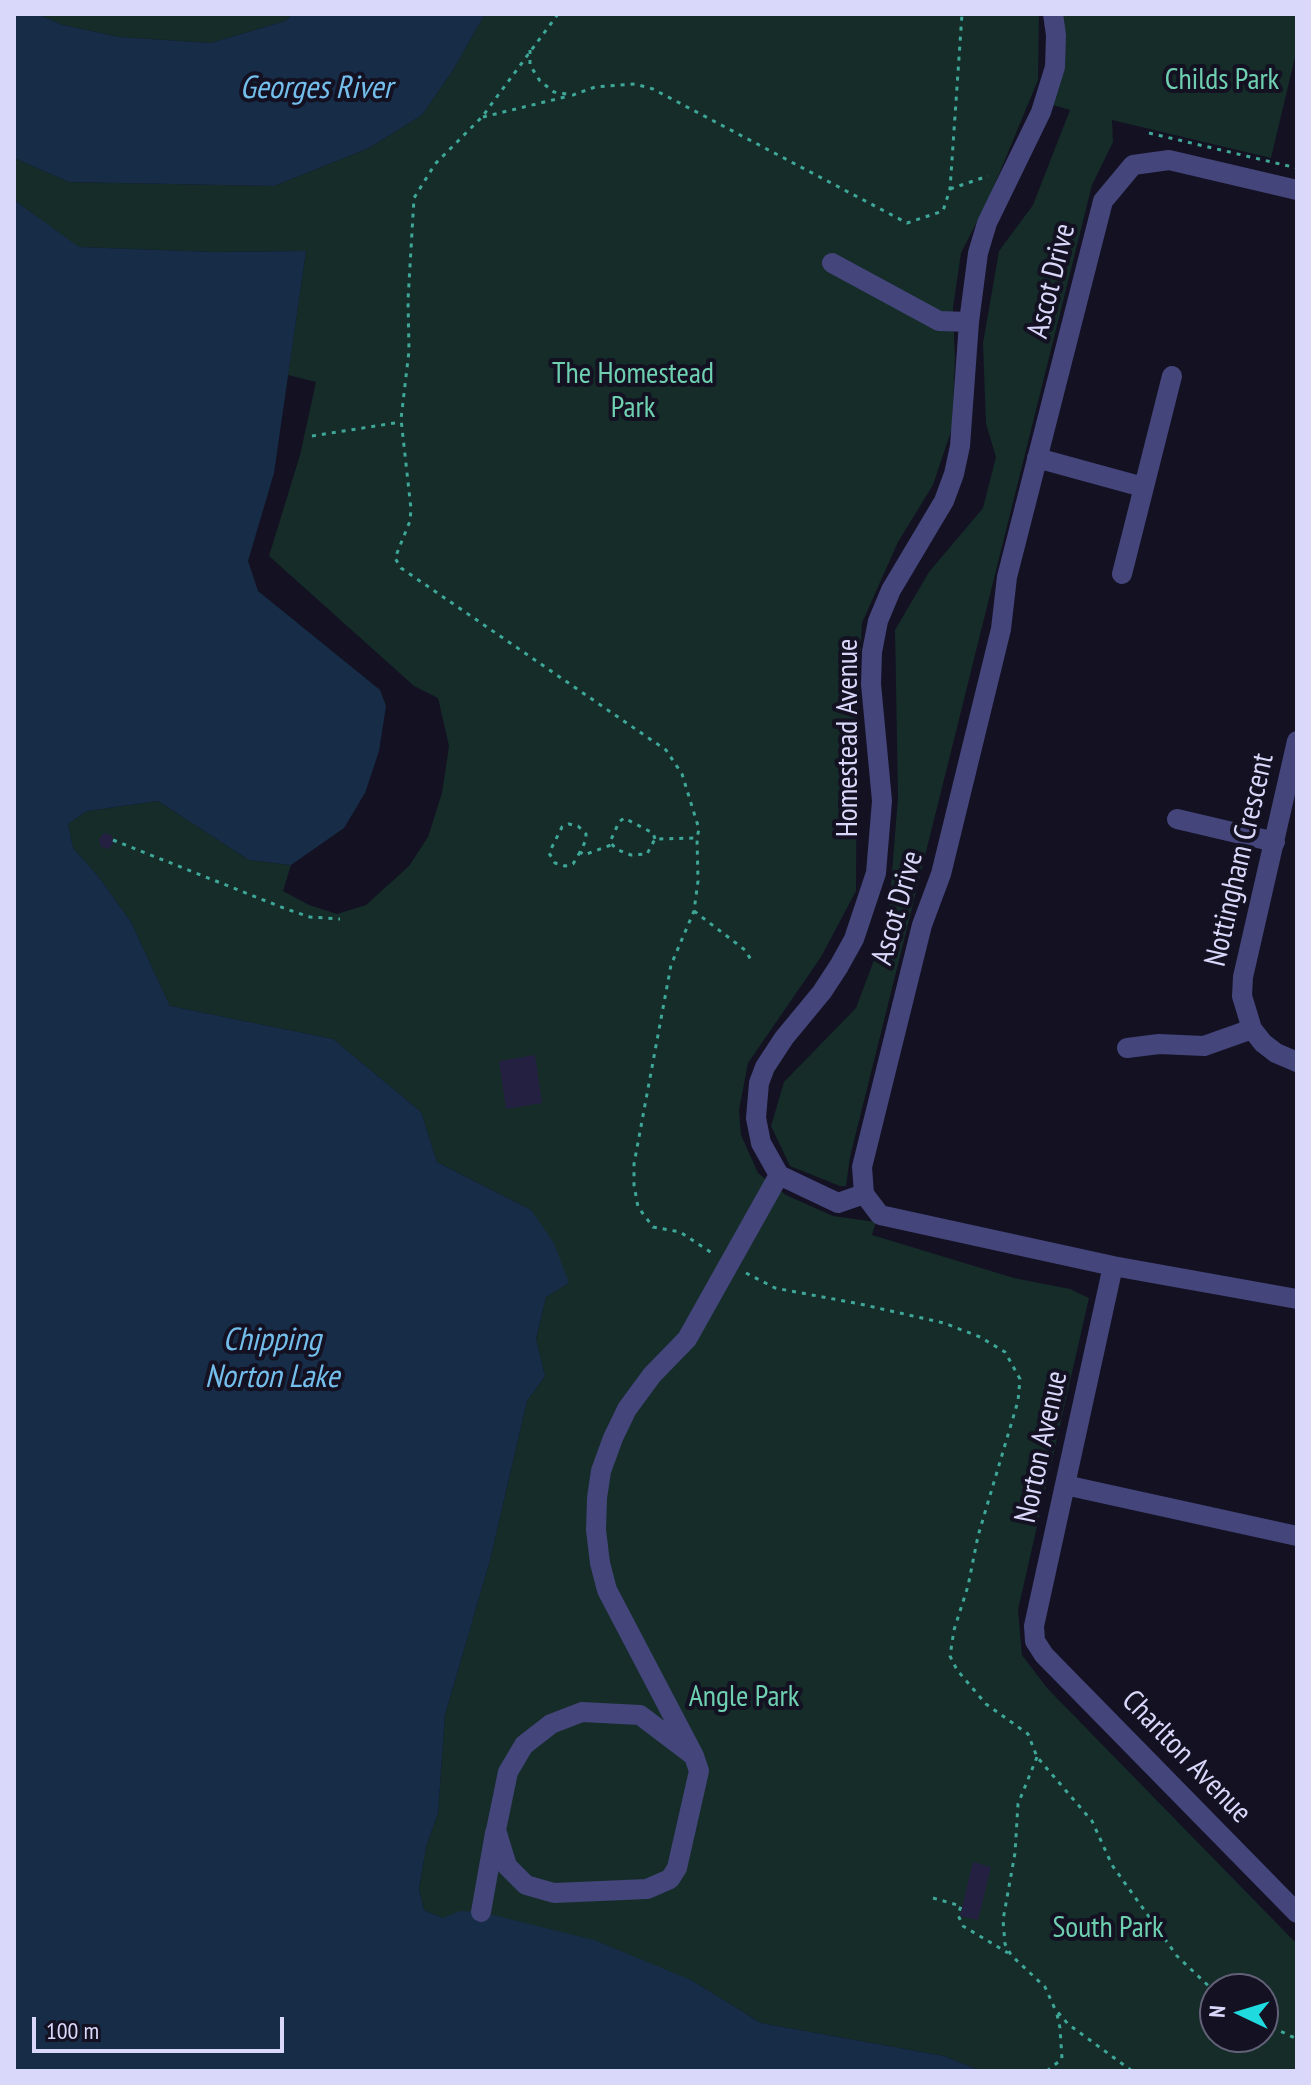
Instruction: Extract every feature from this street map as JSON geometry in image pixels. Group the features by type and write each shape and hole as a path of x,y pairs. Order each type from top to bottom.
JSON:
{"street":[{"name":"Homestead Avenue","path":"779,1175 761,1143 756,1118 759,1083 765,1067 784,1038 839,966 854,939 876,873 882,801 871,684 872,652 878,621 891,590 944,501 954,474 960,446 973,276 987,223 1041,112 1055,67 1053,14"},
{"name":"Ascot Drive","path":"864,1194 862,1167 922,925 941,874 998,644 1007,577 1103,201 1133,165 1169,160 1297,190"},
{"path":"832,263 939,321 969,322"},
{"path":"1122,574 1172,376"},
{"path":"1037,458 1143,487"},
{"name":"Nottingham Crescent","path":"1252,1029 1242,996 1243,977 1297,741"},
{"path":"1177,819 1275,842"},
{"path":"1127,1048 1159,1044 1204,1046 1252,1029 1270,1048 1297,1062"},
{"path":"496,1830 507,1866 526,1885 554,1893 647,1889 670,1879 677,1868 699,1782 699,1771 607,1590 596,1530 597,1498 601,1471 627,1409 652,1375 687,1339 779,1175 838,1203 864,1194 880,1215 1113,1266 1297,1299"},
{"name":"Norton Avenue","path":"1035,1641 1034,1626 1113,1266"},
{"path":"1065,1485 1297,1536"},
{"name":"Charlton Avenue","path":"1035,1641 1044,1655 1297,1913"},
{"path":"481,1912 508,1772 524,1745 551,1724 582,1712 640,1715 654,1709 661,1693"},
{"path":"640,1715 694,1756"}],"path":[{"path":"558,14 482,117 435,164 414,198 408,300 409,351 401,422 411,509 410,521 395,558 401,568 666,750 682,774 699,829 698,881 694,911 671,965 634,1164 638,1207 653,1227 680,1232 775,1288 944,1323 980,1337 1005,1352 1020,1379 1018,1401 978,1536 950,1656 957,1670 986,1704 1028,1734 1037,1757 1092,1821 1112,1865 1177,1956 1199,1977"},
{"path":"482,117 595,87 635,84 653,89 907,223 943,211 950,189 962,14"},
{"path":"530,49 530,65 540,81 554,92 573,95"},
{"path":"1149,133 1297,168"},
{"path":"950,189 997,173"},
{"path":"312,436 401,422"},
{"path":"580,852 587,855 611,845 619,822 624,818 653,833 655,839 647,854 631,855 611,845"},
{"path":"569,824 578,826 586,834 580,852 573,864 565,866 555,863 549,853 562,827 569,824"},
{"path":"655,839 697,838"},
{"path":"113,840 286,909 310,917 340,919"},
{"path":"694,911 745,950 753,963"},
{"path":"1011,1955 1005,1944 1003,1920 1015,1853 1018,1804 1037,1757"},
{"path":"933,1898 961,1906 958,1915 963,1926 1011,1955 1045,1987 1060,2028 1062,2059 1047,2071"},
{"path":"1055,2009 1068,2024 1132,2071"}],"green space":[{"path":"37,14 293,14 285,21 211,43 119,37 63,25"},
{"path":"485,14 1039,14 1038,80 990,196 961,253 953,308 955,358 952,428 933,485 898,542 862,623 857,727 856,891 821,957 748,1063 739,1110 741,1135 758,1173 786,1195 833,1216 876,1222 872,1235 1014,1278 1070,1289 1089,1298 1018,1610 1022,1655 1047,1688 1297,1944 1297,2071 981,2071 944,2056 761,2023 691,1980 443,1918 424,1910 419,1889 426,1847 438,1813 445,1715 490,1560 527,1401 545,1376 536,1339 546,1297 569,1283 531,1210 437,1162 421,1112 333,1039 170,1006 131,922 98,876 73,848 68,824 87,811 158,801 249,860 291,865 283,891 309,905 337,914 366,905 409,866 428,837 442,793 449,746 438,698 414,686 269,556 300,455 316,382 288,375 306,251 214,252 78,247 14,200 14,158 69,182 274,186 369,148 422,115 453,70"},
{"name":"Childs Park","path":"1059,14 1297,14 1297,49 1271,158 1112,120 1113,142 1092,185 850,1157 846,1186 840,1186 790,1166 771,1126 784,1082 856,1008 888,923 898,797 895,630 929,572 983,508 996,457 986,424 983,343 999,251 1033,205 1070,110 1053,105"}],"water":[{"name":"Georges River","path":"14,14 37,14 63,25 119,37 211,43 285,21 293,14 485,14 453,70 422,115 369,148 274,186 69,182 14,158"},
{"name":"Chipping Norton Lake","path":"14,200 79,247 214,252 306,251 274,473 248,561 258,591 380,690 386,706 379,751 365,793 344,828 291,865 249,860 158,801 87,811 68,824 73,848 98,876 131,922 170,1006 333,1039 421,1112 437,1162 531,1210 554,1243 569,1283 546,1297 536,1339 545,1376 527,1401 490,1560 445,1715 438,1813 426,1847 419,1889 424,1910 443,1918 460,1911 481,1912 594,1940 691,1980 761,2023 944,2056 981,2071 14,2071"}],"building":[{"path":"104,833 111,835 114,842 109,849 101,847 99,839"},
{"path":"535,1055 542,1103 506,1109 499,1061"},
{"path":"973,1862 991,1867 978,1920 960,1916"}],"park label":[{"name":"The Homestead Park","path":"633,391"},
{"name":"Angle Park","path":"744,1697"},
{"name":"South Park","path":"1108,1928"}]}
